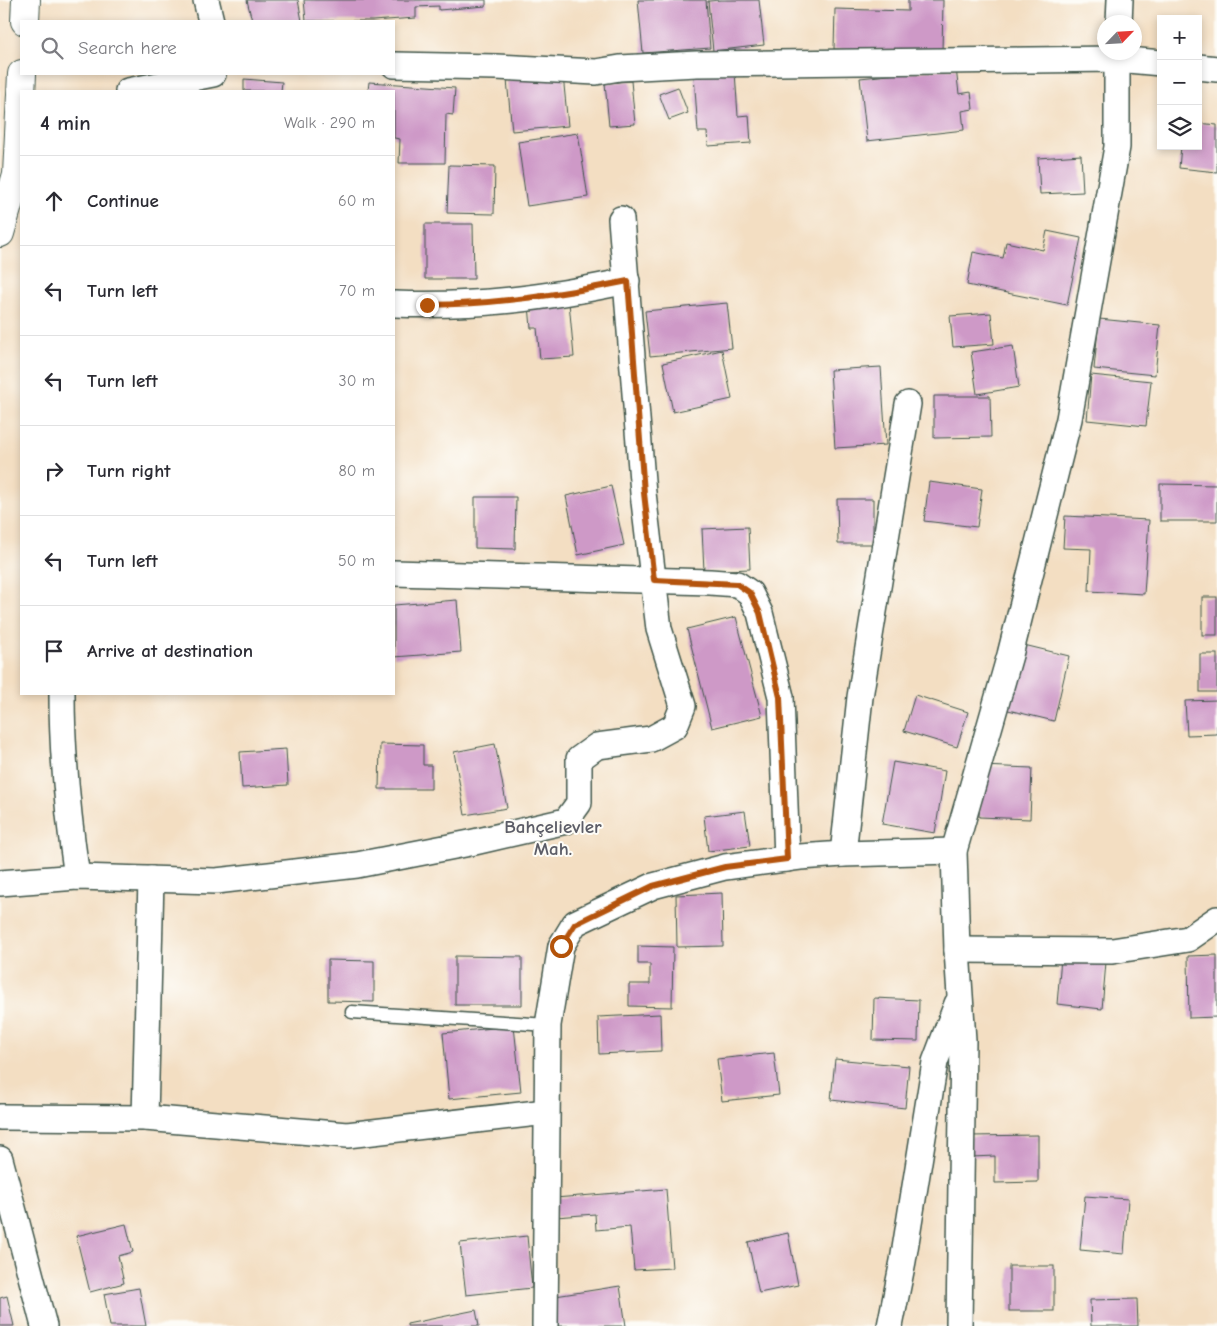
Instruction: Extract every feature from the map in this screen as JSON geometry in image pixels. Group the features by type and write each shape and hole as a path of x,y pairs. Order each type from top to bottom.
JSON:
{"street":[{"path":"25,20 26,0"},
{"path":"206,0 211,20"},
{"path":"1119,15 1120,0"},
{"path":"395,65 496,67 596,72 620,68 697,64 1097,56"},
{"path":"959,1326 963,1040 957,950 954,851 1010,655 1069,420 1117,146 1117,60"},
{"path":"1139,60 1157,63"},
{"path":"1202,67 1217,69"},
{"path":"21,90 22,75"},
{"path":"133,90 207,75"},
{"path":"0,233 17,174 20,121"},
{"path":"0,883 77,877 216,881 358,865 470,843 566,821 579,803 579,759 597,746 651,739 675,726 684,706 659,629 644,493 622,219"},
{"path":"395,304 471,304 515,300 572,292 628,281"},
{"path":"843,854 860,698 908,404"},
{"path":"395,572 737,584 750,593 760,613 780,697 787,859"},
{"path":"62,695 65,780 77,877"},
{"path":"545,1326 548,1025 561,946 575,924 653,886 725,867 843,854 954,851"},
{"path":"145,1118 151,879"},
{"path":"957,950 1112,951 1188,940 1217,919"},
{"path":"890,1326 903,1261 935,1062 960,997"},
{"path":"0,1116 145,1118 347,1135 546,1112"},
{"path":"0,1159 44,1326"}],"lane":[{"path":"352,1012 548,1025"}],"building":[{"path":"247,0 298,0 302,20 252,20"},
{"path":"304,0 486,0 486,6 439,10 439,6 416,7 416,18 306,20"},
{"path":"638,0 706,0 710,48 643,53"},
{"path":"759,0 764,45 713,51 708,1"},
{"path":"908,0 943,0 942,53 834,49 835,9 908,11"},
{"path":"956,68 959,94 971,92 973,109 962,111 964,130 867,141 860,78"},
{"path":"735,72 738,116 749,115 751,143 708,146 707,132 698,132 694,75"},
{"path":"563,75 568,126 512,131 507,80"},
{"path":"244,79 282,82 281,90 244,90"},
{"path":"631,81 635,124 609,126 605,83"},
{"path":"369,82 455,88 453,115 446,114 445,163 399,163 400,139 395,138 395,90 368,90"},
{"path":"678,87 688,113 669,120 659,94"},
{"path":"1202,123 1217,125 1217,172 1179,168 1181,150 1202,150"},
{"path":"578,133 588,197 527,206 518,142"},
{"path":"1081,155 1083,192 1040,194 1038,158"},
{"path":"449,165 495,166 494,214 447,213"},
{"path":"425,224 473,224 474,279 425,279"},
{"path":"1047,231 1081,238 1067,305 967,285 973,252 1003,258 1006,242 1043,250"},
{"path":"569,302 574,357 540,359 537,328 531,328 529,305"},
{"path":"727,303 732,348 650,356 645,311"},
{"path":"991,313 994,344 953,347 950,316"},
{"path":"1099,319 1160,325 1155,375 1094,369"},
{"path":"1013,346 1019,387 977,394 971,352"},
{"path":"722,350 732,399 673,412 663,363"},
{"path":"881,367 886,445 835,448 830,370"},
{"path":"1091,375 1151,381 1146,426 1087,420"},
{"path":"934,396 990,396 991,437 934,438"},
{"path":"929,482 982,489 977,527 924,521"},
{"path":"1160,484 1217,485 1217,521 1160,521"},
{"path":"611,486 624,545 578,555 566,496"},
{"path":"475,497 516,497 515,549 475,548"},
{"path":"837,499 873,499 873,544 838,544"},
{"path":"1065,516 1149,520 1144,594 1089,591 1091,549 1063,548"},
{"path":"748,527 750,569 704,571 702,529"},
{"path":"1202,597 1217,597 1217,635 1202,635"},
{"path":"457,600 461,652 395,657 395,605"},
{"path":"736,617 762,716 712,728 687,629"},
{"path":"1020,644 1069,656 1054,721 1004,709"},
{"path":"1200,654 1217,654 1217,692 1200,692"},
{"path":"915,695 968,712 957,747 904,731"},
{"path":"1217,700 1217,734 1187,735 1185,701"},
{"path":"380,744 423,745 423,765 431,765 431,789 379,789"},
{"path":"495,744 507,808 465,815 454,752"},
{"path":"286,749 288,785 242,788 240,752"},
{"path":"893,762 945,771 935,833 882,824"},
{"path":"981,766 1032,768 1030,819 979,817"},
{"path":"745,811 750,846 708,851 704,816"},
{"path":"722,893 723,946 677,947 676,895"},
{"path":"638,946 673,947 672,1007 629,1006 629,984 650,984 650,964 638,964"},
{"path":"1217,955 1217,1017 1189,1018 1188,956"},
{"path":"455,956 522,957 522,1005 455,1005"},
{"path":"1061,958 1106,962 1102,1009 1057,1004"},
{"path":"328,960 374,961 374,1002 328,1001"},
{"path":"874,998 919,1000 918,1041 873,1040"},
{"path":"660,1014 661,1051 599,1054 598,1017"},
{"path":"514,1026 521,1092 449,1099 443,1033"},
{"path":"774,1053 779,1095 722,1101 717,1059"},
{"path":"835,1059 909,1066 905,1108 831,1100"},
{"path":"1038,1135 1038,1182 995,1183 995,1156 971,1157 970,1136"},
{"path":"666,1189 672,1268 634,1270 630,1227 596,1230 595,1214 556,1217 555,1198"},
{"path":"1085,1196 1128,1199 1124,1254 1080,1250"},
{"path":"126,1224 133,1252 118,1256 124,1283 90,1292 76,1236"},
{"path":"788,1233 798,1285 759,1293 748,1242"},
{"path":"527,1236 532,1288 466,1295 460,1243"},
{"path":"1009,1266 1054,1266 1054,1311 1009,1311"},
{"path":"620,1286 626,1326 553,1326 549,1297"},
{"path":"139,1288 146,1326 110,1326 104,1294"},
{"path":"7,1296 14,1326 0,1326 0,1298"},
{"path":"1137,1299 1138,1326 1091,1326 1090,1300"},
{"path":"476,1310 479,1326 407,1326 407,1324"}],"district":[{"name":"Bahçelievler Mah.","path":"553,837"}],"route":[{"path":"427,305 515,300 572,292 628,281 644,493 654,580 737,584 750,593 760,613 780,697 787,859 725,867 653,886 575,924 561,946"}]}
